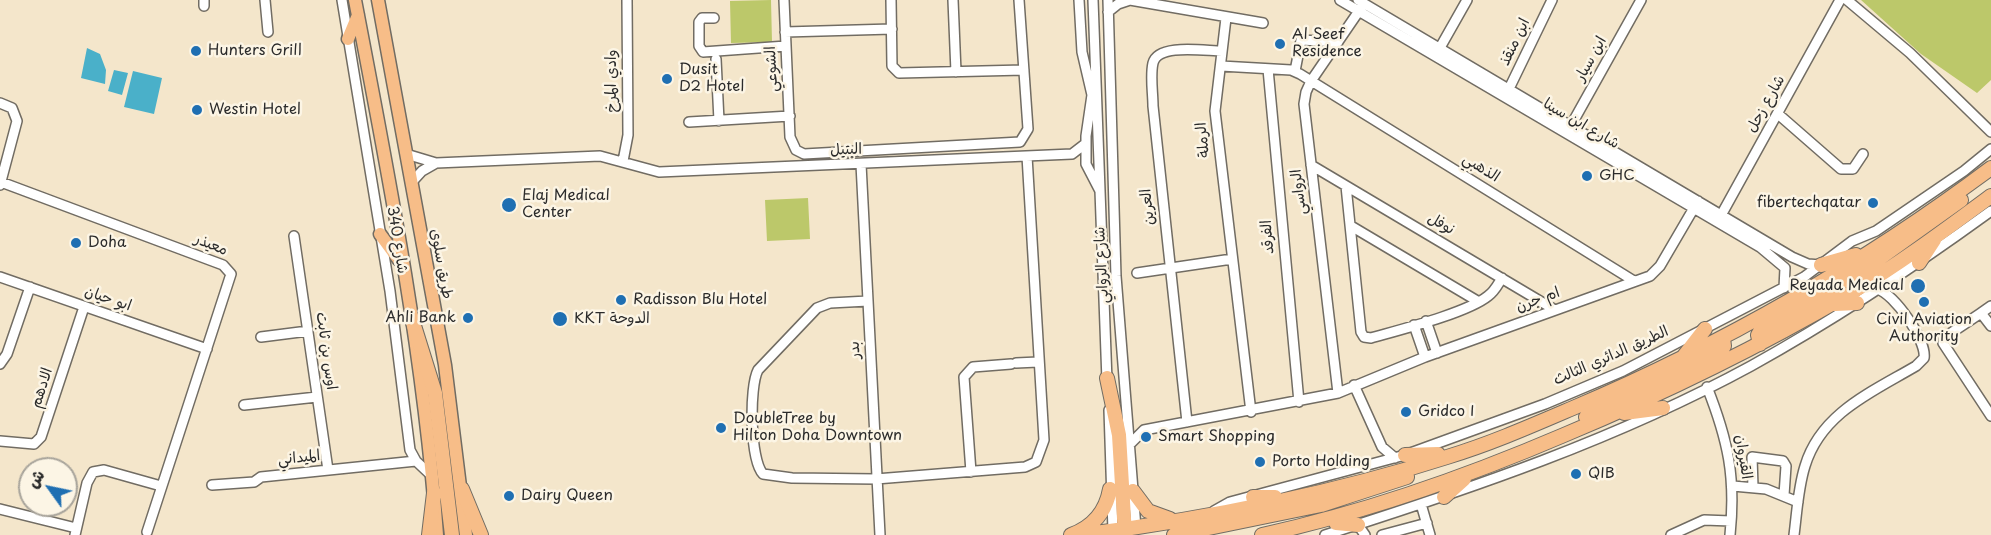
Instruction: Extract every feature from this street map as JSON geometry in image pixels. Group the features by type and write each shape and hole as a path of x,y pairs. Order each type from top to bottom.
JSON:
{"highway":[{"path":"1760,344 1758,335 1761,330 1829,292 1911,238 1958,203 1991,170"},
{"name":"الطريق الدائري الثالث","path":"1082,535 1125,533 1295,498 1453,455 1562,413 1723,338 1822,282 1991,170"},
{"path":"1262,535 1313,524 1468,475 1613,415 1760,344 1830,304 1891,267 1991,196"},
{"path":"1919,263 1939,233"},
{"path":"1821,265 1873,250"},
{"path":"1830,304 1857,303"},
{"path":"411,316 435,393 452,535"},
{"path":"1681,359 1705,330"},
{"path":"1544,444 1587,416 1720,352 1724,346 1723,338"},
{"path":"1107,378 1119,435 1125,533"},
{"path":"1613,415 1663,408"},
{"path":"1400,456 1453,455"},
{"path":"1174,535 1321,505 1389,484 1453,455"},
{"path":"1444,497 1468,475"},
{"path":"462,489 481,535"},
{"path":"1071,535 1098,518 1107,504 1110,489"},
{"path":"1133,491 1151,514 1181,521"},
{"path":"429,535 434,493"},
{"path":"1252,497 1295,498"},
{"path":"1313,524 1351,522 1361,530"}],"main road":[{"path":"355,0 411,316 433,477 437,535"},
{"name":"طريق سلوى","path":"378,1 445,365 466,535"},
{"path":"348,39 358,14"},
{"path":"380,234 402,264"}],"street":[{"path":"265,0 268,32"},
{"name":"شارع 340","path":"342,0 380,234 410,450 416,461 433,477"},
{"name":"وادي المرخ","path":"623,161 628,135 627,0"},
{"name":"الشوعي","path":"783,0 790,137 796,150 804,154 1015,144 1024,139 1028,129 1024,70"},
{"path":"891,0 892,66 896,72 902,74 1024,70 1019,0"},
{"path":"953,0 956,72"},
{"name":"شارع الروابي","path":"1079,0 1082,52 1092,95 1085,144 1086,164 1101,193"},
{"name":"شارع الروابي","path":"1094,0 1110,489 1125,533"},
{"name":"شارع الروابي","path":"1108,0 1116,276 1133,491 1125,533"},
{"path":"1108,12 1118,4 1130,0 1168,3 1226,18 1263,23"},
{"name":"شارع ابن سينا","path":"1340,0 1360,5 1719,218 1801,261 1821,265"},
{"path":"1437,52 1467,0"},
{"name":"ابن منقذ","path":"1507,93 1552,0"},
{"name":"ابن سيار","path":"1569,129 1641,0"},
{"name":"شارع زحل","path":"1719,218 1840,0"},
{"path":"1847,0 1910,53 1987,124 1991,132"},
{"name":"الرواسي","path":"1338,393 1304,104 1311,81 1360,5"},
{"path":"714,18 702,18 699,22 699,46 704,52 786,46"},
{"name":"الرملة","path":"1226,18 1215,111 1251,412"},
{"path":"785,32 892,29"},
{"path":"1295,71 1301,40 1338,42"},
{"name":"العرين","path":"1187,422 1154,106 1153,65 1157,56 1165,50 1222,51"},
{"path":"716,59 719,121"},
{"path":"1221,66 1295,71 1311,81"},
{"name":"الفرقد","path":"1268,69 1299,402"},
{"name":"الذهبي","path":"1311,81 1634,280"},
{"path":"0,103 12,108 17,121 1,184"},
{"path":"1778,114 1841,169 1852,170 1863,154"},
{"path":"689,122 790,116"},
{"path":"1085,144 1072,154 1086,164"},
{"name":"الطريق الدائري الثالث","path":"1207,516 1230,502 1400,456 1545,404 1623,371 1705,330 1745,306 1784,288 1821,265 1852,241 1876,231 1964,171 1991,149"},
{"name":"البتيل","path":"406,154 436,163 588,155 623,161 644,170 659,172 1072,154"},
{"path":"868,301 821,306 762,365 755,376 754,436 757,465 763,474 876,479 1025,467 1036,462 1041,455 1044,440 1026,156"},
{"path":"411,183 422,171 436,163"},
{"name":"بدر","path":"861,164 880,535"},
{"name":"نوفل","path":"1311,165 1555,310"},
{"name":"معيذر","path":"1,184 227,267 230,279 147,532"},
{"path":"1346,186 1361,332 1364,337 1371,338 1414,325 1479,302 1493,292 1502,278"},
{"name":"ام جرن","path":"1144,430 1251,412 1338,393 1425,357 1650,276 1660,266 1696,204"},
{"path":"1325,535 1361,530 1663,408 1707,387 1749,366 1857,303 1919,263 1991,211"},
{"name":"شارع ابن سينا","path":"1719,218 1782,263 1787,274 1784,288"},
{"path":"1351,226 1479,302"},
{"name":"اوس بن ثابت","path":"294,236 328,470"},
{"path":"1137,273 1232,259"},
{"name":"ابو حيان","path":"0,278 207,349"},
{"path":"1894,279 1892,288 1894,299 1925,352"},
{"path":"0,364 7,354 30,287"},
{"path":"1878,289 1894,299"},
{"path":"1794,535 1798,502 1809,454 1828,424 1846,408 1921,363 1925,352 1943,344 1946,337 1991,306"},
{"name":"الادهم","path":"0,441 34,444 41,437 84,307"},
{"path":"1982,313 1991,327"},
{"path":"1426,321 1437,353"},
{"path":"1414,325 1425,357"},
{"path":"261,337 308,331"},
{"path":"1943,344 1991,416"},
{"path":"971,472 964,377 973,367 1038,362"},
{"path":"1354,385 1382,447 1400,456"},
{"name":"القيروان","path":"1707,387 1727,443 1733,486 1730,535"},
{"path":"244,405 317,397"},
{"path":"1128,418 1144,430 1130,444"},
{"path":"1376,463 1382,447"},
{"name":"الميداني","path":"392,463 410,450"},
{"path":"1753,487 1752,457 1783,461 1786,466 1784,495"},
{"name":"الميداني","path":"212,485 254,482 261,477 416,461"},
{"path":"0,508 76,531 89,477 93,472 104,470 161,486"},
{"path":"1733,486 1753,487 1784,495 1798,502"},
{"path":"1421,504 1430,535"},
{"path":"1671,535 1684,532 1710,519 1731,522"},
{"path":"1382,535 1426,523"}],"green space":[{"path":"771,0 772,42 731,43 730,1"},
{"path":"1861,0 1991,0 1991,80 1977,93 1921,54"},
{"path":"808,198 810,239 767,241 765,200"}],"water":[{"path":"87,48 100,54 106,70 105,84 81,78"},
{"path":"114,70 128,73 122,95 108,91"},
{"path":"133,71 162,78 154,114 124,107"}],"place":[{"name":"Al Seef Residence","path":"1280,44"},
{"name":"Hunters Grill","path":"196,51"},
{"name":"Dusit D2 Hotel","path":"667,79"},
{"name":"Westin Hotel","path":"197,110"},
{"name":"GHC","path":"1587,176"},
{"name":"fibertechqatar","path":"1873,203"},
{"name":"Elaj Medical Center","path":"509,205"},
{"name":"Doha","path":"76,243"},
{"name":"Reyada Medical","path":"1918,286"},
{"name":"Radisson Blu Hotel","path":"621,300"},
{"name":"Civil Aviation Authority","path":"1924,302"},
{"name":"Ahli Bank","path":"468,318"},
{"name":"KKT الدوحة","path":"560,319"},
{"name":"Gridco I","path":"1406,412"},
{"name":"DoubleTree by Hilton Doha Downtown","path":"721,428"},
{"name":"Smart Shopping","path":"1146,437"},
{"name":"Porto Holding","path":"1260,462"},
{"name":"QIB","path":"1576,474"},
{"name":"Dairy Queen","path":"509,496"}]}
